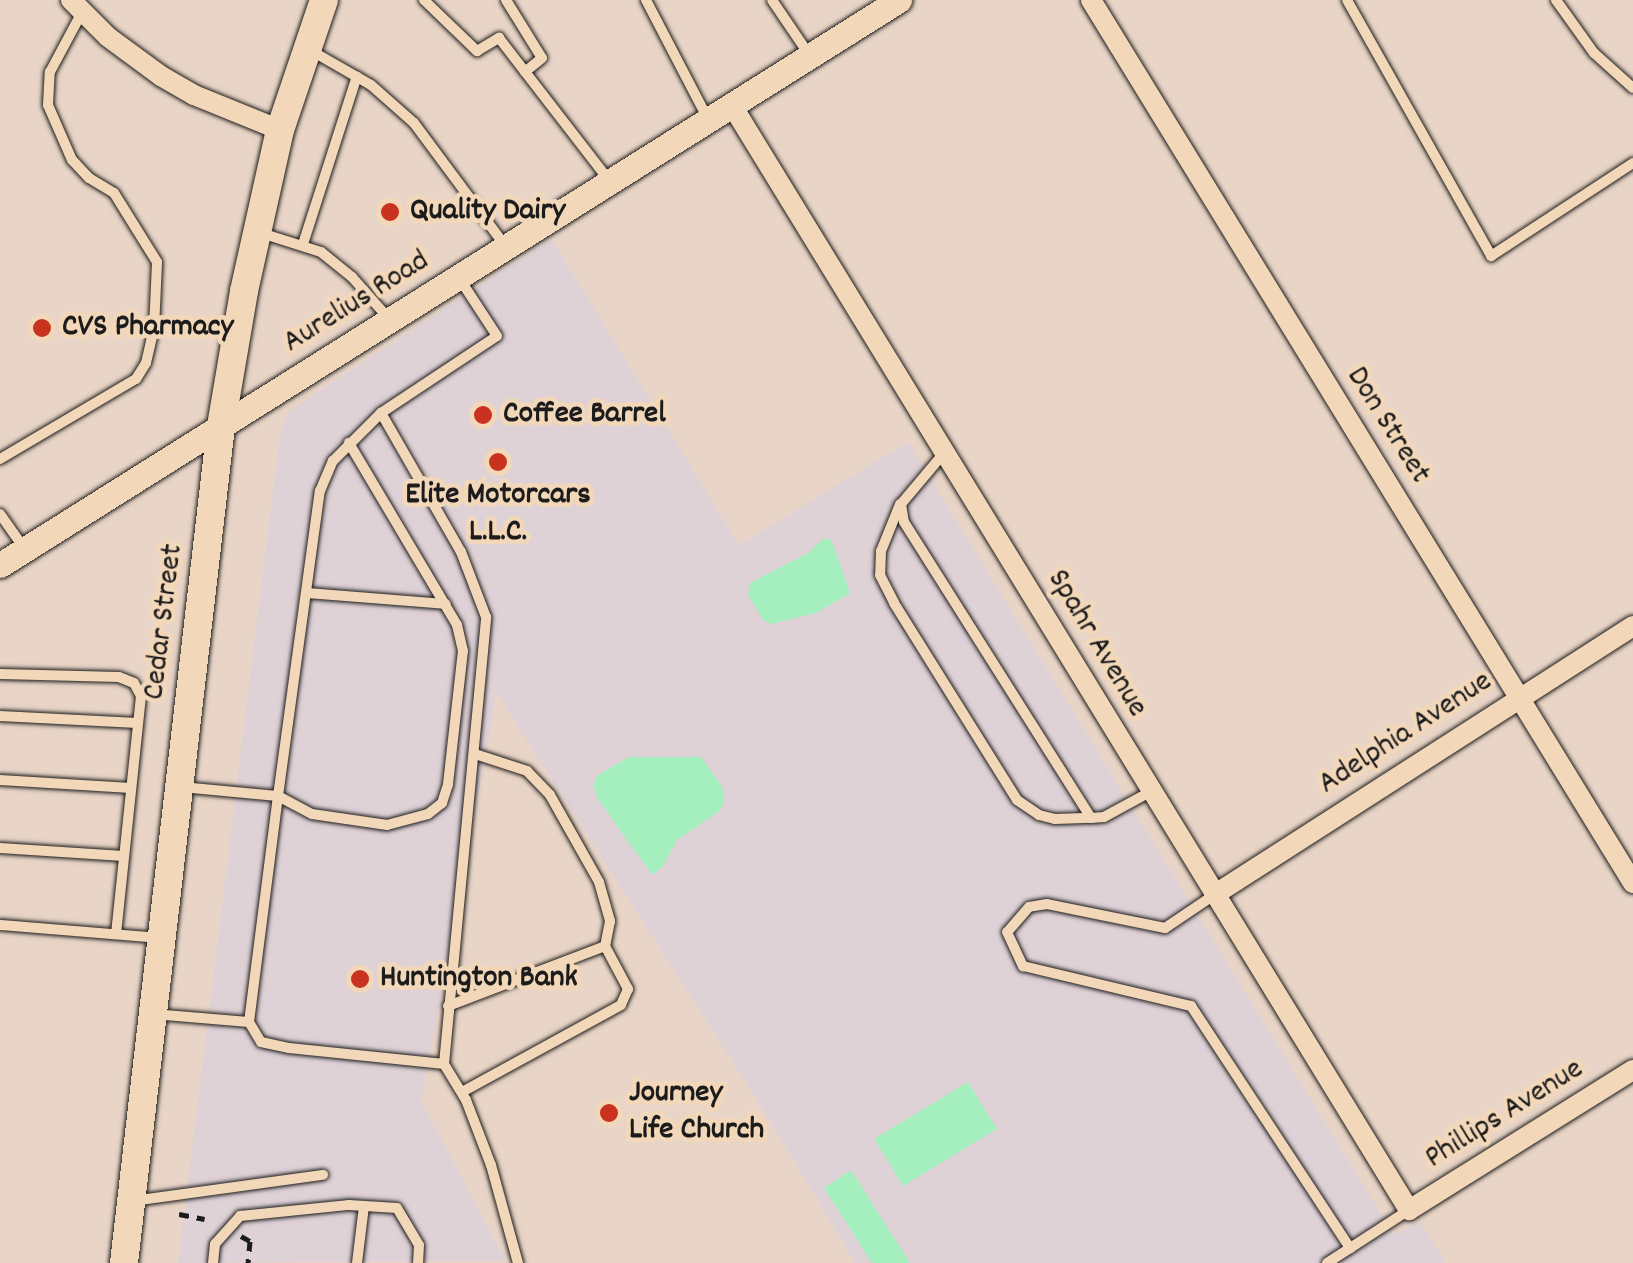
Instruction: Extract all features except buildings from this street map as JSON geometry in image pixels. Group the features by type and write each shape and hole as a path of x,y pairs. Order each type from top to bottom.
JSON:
{"main road":[{"name":"Cedar Street","path":"124,1263 221,426 280,130 324,0"}],"street":[{"name":"Aurelius Road","path":"0,565 733,108 898,0"},
{"name":"Don Street","path":"1090,0 1633,883"},
{"path":"76,7 161,76 194,95 280,130"},
{"name":"Spahr Avenue","path":"733,108 1409,1210"},
{"name":"Adelphia Avenue","path":"1214,894 1633,626"},
{"name":"Phillips Avenue","path":"1409,1210 1633,1070"}],"lane":[{"path":"424,0 477,51 499,38 612,184"},
{"path":"506,0 542,58 525,72"},
{"path":"646,0 710,122"},
{"path":"772,0 811,57"},
{"path":"1347,0 1491,256 1633,163"},
{"path":"1556,0 1594,53 1633,88"},
{"path":"0,459 136,379 146,363 154,329 157,262 114,192 88,178 72,160 48,105 50,72 76,7"},
{"path":"308,49 356,76 414,123 507,248"},
{"path":"302,244 356,76"},
{"path":"257,232 320,252 352,278 391,320"},
{"path":"444,1064 262,1042 250,1022 320,491 332,461 380,413 497,336 459,278"},
{"path":"380,413 461,552 486,618 444,1064 462,1092 490,1165 518,1263"},
{"path":"180,787 278,796 312,814 386,825 410,822 442,803 448,784 463,651 446,604 349,443"},
{"path":"945,452 901,504 881,551 880,575 894,603 1017,800 1038,814 1055,819 1104,818 1150,792"},
{"path":"901,504 904,522 1091,818"},
{"path":"0,514 24,549"},
{"path":"306,593 446,604"},
{"path":"0,674 119,678 134,683 141,696 116,934"},
{"path":"0,716 138,724"},
{"path":"462,1092 621,1005 628,989 606,946 610,921 599,882 550,795 527,771 475,754"},
{"path":"0,780 131,788"},
{"path":"0,848 124,856"},
{"path":"1214,894 1165,928 1047,904 1029,906 1016,916 1007,932 1023,966 1191,1006 1350,1248"},
{"path":"0,924 162,938"},
{"path":"448,1006 606,946"},
{"path":"152,1014 250,1022"},
{"path":"131,1201 323,1175"},
{"path":"357,1263 364,1206"},
{"path":"213,1263 215,1244 240,1216 364,1206 397,1208 419,1246 418,1263"},
{"path":"1326,1263 1409,1210"}],"path":[{"path":"168,1214 205,1219"},
{"path":"235,1233 250,1241 248,1263"}],"shaded area":[{"path":"551,238 739,545 908,442 1394,1235 1420,1221 1446,1263 855,1263 757,1100 497,694 421,1101 506,1261 178,1263 280,432 289,411"}],"green space":[{"path":"823,539 830,539 834,547 850,593 816,613 771,624 763,620 748,595 750,583 808,553"},
{"path":"629,757 701,757 722,786 724,803 718,812 677,840 662,867 652,875 597,798 593,785 598,775"},
{"path":"968,1082 997,1129 903,1186 874,1139"},
{"path":"851,1170 910,1263 872,1263 824,1188"}],"place":[{"name":"Quality Dairy","path":"390,212"},
{"name":"CVS Pharmacy","path":"42,328"},
{"name":"Coffee Barrel","path":"483,415"},
{"name":"Elite Motorcars L.L.C.","path":"498,462"},
{"name":"Huntington Bank","path":"360,979"},
{"name":"Journey Life Church","path":"609,1113"}]}
